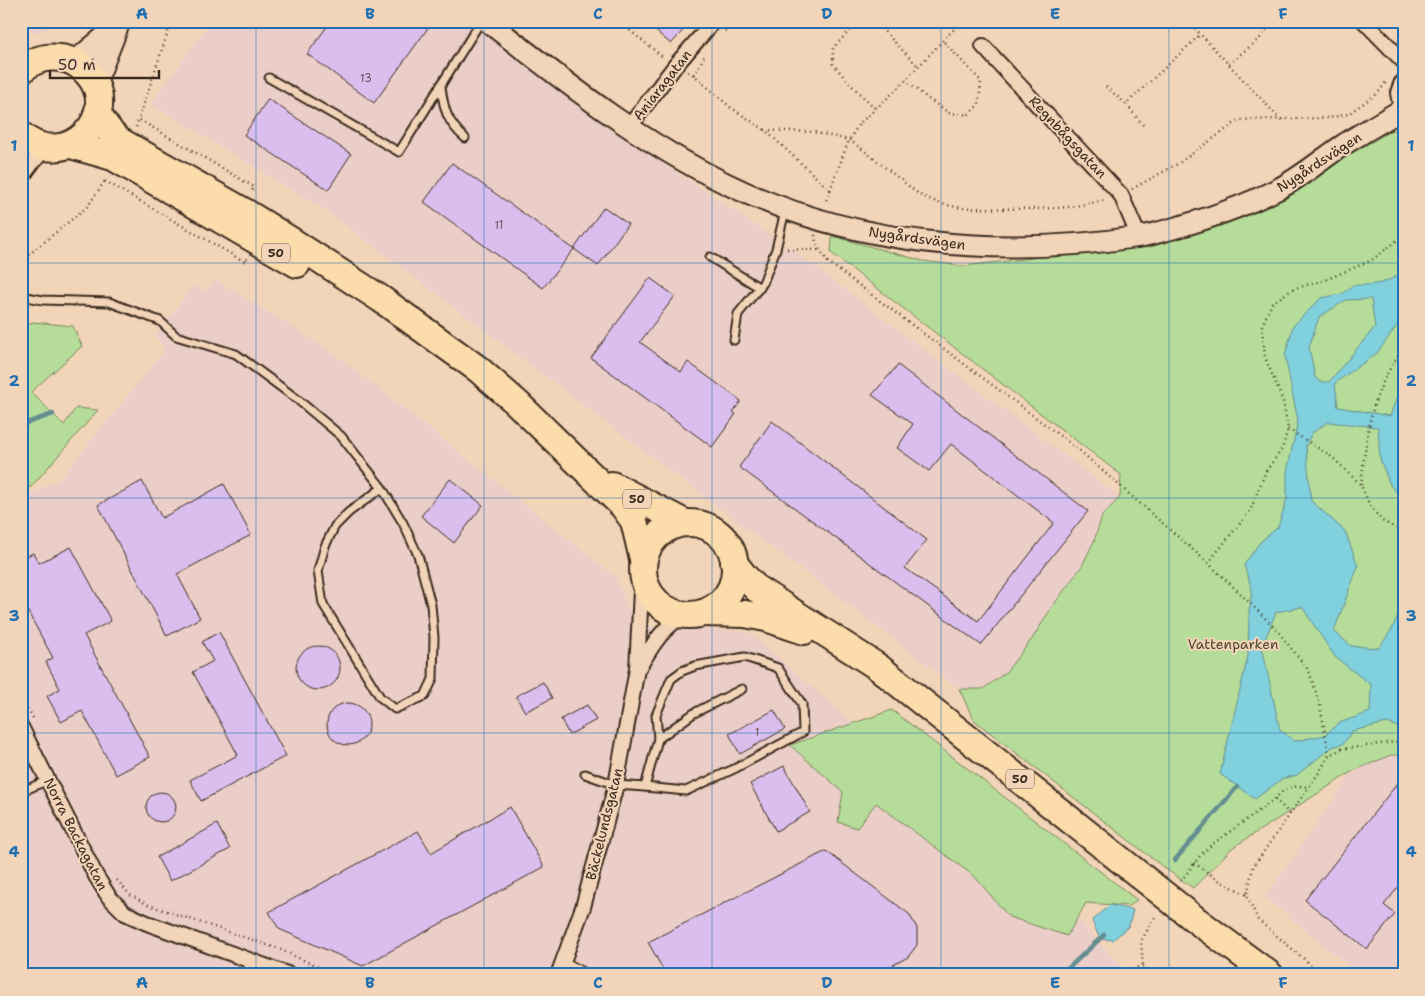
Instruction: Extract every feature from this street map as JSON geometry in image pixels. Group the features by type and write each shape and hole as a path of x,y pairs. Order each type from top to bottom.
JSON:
{"highway":[{"path":"21,135 30,142 59,146 86,134 93,125 97,114 98,95 95,85 86,72 74,62 54,57 27,63"},
{"name":"50","path":"97,114 118,140 282,235 381,299 478,369 517,403 623,506 634,521 643,565"},
{"name":"50","path":"59,146 113,157 478,369"},
{"name":"50","path":"590,472 685,523"},
{"path":"685,523 702,525 718,533 729,546 734,563 734,573 728,593 713,608 694,614 671,612 660,605 651,595 645,584 643,565 646,550 658,534 666,528 685,523"},
{"name":"50","path":"734,563 757,590 878,667 1196,920 1270,975"},
{"name":"50","path":"694,614 745,614 766,618 841,644"},
{"name":"50","path":"1196,920 1245,975"}],"street":[{"name":"Nygårdsvägen","path":"486,21 583,97 655,145 727,184 820,221 910,240 960,246 1075,244 1139,237 1208,219 1278,190 1345,144 1404,108"},
{"name":"Aniaragatan","path":"629,128 675,66 714,21"},
{"path":"1364,21 1404,62"},
{"path":"74,62 119,24"},
{"path":"95,85 119,24"},
{"name":"Regnbågsgatan","path":"983,46 1121,195 1139,237"},
{"path":"1404,85 1401,93 1404,108"},
{"path":"21,180 26,169 38,156 59,146"},
{"name":"Bäckelundsgatan","path":"558,975 583,906 616,785 637,670 643,565"},
{"name":"Bäckelundsgatan","path":"637,670 659,635 672,622 694,614"},
{"name":"Norra Backagatan","path":"21,727 96,876 109,897 125,913 147,923 290,975"},
{"path":"248,975 255,962"}],"lane":[{"path":"269,78 399,152 481,21"},
{"path":"441,86 444,109 456,130 465,138"},
{"path":"734,340 738,314 763,283 776,249 786,209"},
{"path":"710,257 760,288"},
{"path":"21,296 43,300 109,302 160,321 176,336 236,354 297,399 341,436 382,488 403,523 418,555 431,604 434,637 433,679 425,696 395,709 380,698 323,604 318,571 325,546 335,526 348,512 382,488"},
{"path":"584,774 616,785 686,791 736,768 804,732 802,704 778,668 745,657 695,666 682,671 671,679 656,716 658,740 645,787"},
{"path":"658,740 694,713 742,689"},
{"path":"23,791 48,780"},
{"path":"563,961 589,975"}],"path":[{"path":"135,128 140,120 166,38 174,21"},
{"path":"618,21 645,45 675,66 694,75 730,107 765,130 830,190"},
{"path":"720,38 734,21"},
{"path":"867,21 856,24 833,48 833,64 850,84 875,108"},
{"path":"874,21 918,66"},
{"path":"952,21 957,26"},
{"path":"963,21 859,124 848,140 815,233 816,244 828,262 1079,450 1241,594 1276,629 1309,671 1320,704 1329,755"},
{"path":"1188,21 1281,120"},
{"path":"1229,64 1260,38 1273,21"},
{"path":"1126,104 1201,34"},
{"path":"905,80 949,113 968,115 979,104 981,81 943,41"},
{"path":"694,75 709,50"},
{"path":"1106,87 1126,104 1143,125"},
{"path":"140,120 254,187 251,193"},
{"path":"21,260 88,206 110,174"},
{"path":"105,181 245,262 250,252"},
{"path":"1208,563 1250,510 1266,471 1282,449 1288,429 1283,401 1265,357 1262,326 1272,303 1293,289 1347,272 1372,260 1404,233"},
{"path":"776,249 820,250"},
{"path":"1361,485 1367,435 1377,393 1390,366 1404,348"},
{"path":"1288,429 1332,457 1361,485 1370,506 1382,521 1404,532"},
{"path":"21,695 34,720"},
{"path":"1323,975 1258,920 1247,895 1253,867 1291,814 1329,755 1342,749 1404,741"},
{"path":"1181,881 1210,846 1275,799 1281,792 1289,787 1308,787"},
{"path":"1275,799 1291,814"},
{"path":"1194,863 1220,881 1247,895"},
{"path":"111,874 130,895 149,905 279,949 336,975"},
{"path":"1153,975 1143,966 1141,942 1155,917"},
{"path":"1108,975 1143,966"}],"shaded area":[{"path":"21,21 67,21 36,33 21,26"},
{"path":"211,21 472,21 635,144 794,251 1120,497 1102,516 1094,541 1082,566 1052,607 1032,639 1005,673 983,689 959,689 329,213 151,104"},
{"path":"216,280 340,358 615,576 636,625 749,632 1080,921 1130,975 21,975 21,499 61,478 165,349 155,336 189,291 194,285 206,292"},
{"path":"1391,755 1404,755 1404,975 1359,975 1265,897 1353,771"}],"green space":[{"name":"Vattenparken","path":"1392,130 1400,134 1404,154 1404,755 1391,755 1353,771 1232,848 1193,888 1163,867 974,720 959,689 983,689 1005,673 1032,639 1052,607 1082,566 1094,541 1102,516 1120,497 1121,475 831,253 832,236 923,261 964,266 1143,245 1275,196"},
{"path":"33,322 73,326 82,346 31,392 64,425 76,408 98,410 31,487 21,491 21,328"},
{"path":"892,710 1137,900 1130,906 1086,903 1067,936 1009,917 975,877 876,803 857,828 838,822 843,792 790,745"}],"water":[{"name":"Vattenparken","path":"1404,270 1404,316 1377,353 1335,383 1338,407 1390,416 1404,377 1404,500 1390,485 1380,459 1378,427 1328,422 1312,433 1306,445 1311,501 1345,531 1358,566 1334,631 1351,646 1379,648 1392,629 1404,601 1404,729 1387,723 1352,731 1343,744 1332,747 1297,775 1282,779 1255,799 1220,774 1248,656 1249,612 1252,590 1244,565 1260,542 1278,527 1287,498 1287,472 1298,421 1285,356 1293,326 1321,298 1342,294 1353,285 1380,283 1398,275","holes":["1371,299 1375,327 1329,382 1320,382 1315,377 1309,347 1319,317 1346,300","1302,607 1335,657 1371,685 1370,712 1339,723 1325,735 1295,741 1280,730 1262,647 1276,612"]},
{"path":"1110,905 1133,910 1129,926 1113,940 1100,939 1092,921"}],"building":[{"path":"331,21 433,21 374,103 307,54"},
{"path":"644,21 679,21 686,27 671,44"},
{"path":"268,99 351,154 328,190 244,135"},
{"path":"452,163 574,249 543,288 424,202"},
{"path":"604,207 628,224 598,266 574,249"},
{"path":"650,278 675,296 640,342 681,372 688,362 741,401 733,412 736,414 712,447 591,358"},
{"path":"898,365 1088,511 981,645 739,467 772,421 927,540 905,568 978,621 1054,523 951,444 929,471 897,448 913,424 872,395"},
{"path":"450,479 483,505 454,543 421,516"},
{"path":"142,481 162,518 224,484 251,535 177,574 200,618 167,636 98,505"},
{"path":"71,547 111,621 84,635 150,757 116,775 82,711 61,722 47,696 60,689 46,662 53,658 21,599 21,559 33,553 39,563"},
{"path":"219,632 286,756 201,801 190,780 238,755 193,672 213,661 202,642"},
{"path":"322,646 334,652 339,659 339,677 334,684 327,689 314,690 306,687 299,680 296,664 299,656 306,649"},
{"path":"543,682 552,698 525,712 516,696"},
{"path":"348,703 363,709 369,724 363,739 348,745 333,739 327,724 333,709"},
{"path":"587,705 596,720 569,735 561,719"},
{"path":"774,710 785,729 740,754 729,734"},
{"path":"784,766 810,812 776,831 750,784"},
{"path":"1404,775 1404,880 1384,905 1395,914 1367,949 1305,900"},
{"path":"161,792 172,796 176,807 172,818 161,822 150,818 146,807 150,796"},
{"path":"510,807 544,867 363,966 279,929 269,912 418,831 431,853"},
{"path":"217,824 230,849 170,881 157,857"},
{"path":"826,851 909,914 917,928 917,945 908,957 875,975 666,975 648,942"}],"waterway":[{"path":"21,425 53,414"},
{"path":"1175,860 1237,787"},
{"path":"1061,975 1104,935"}]}
